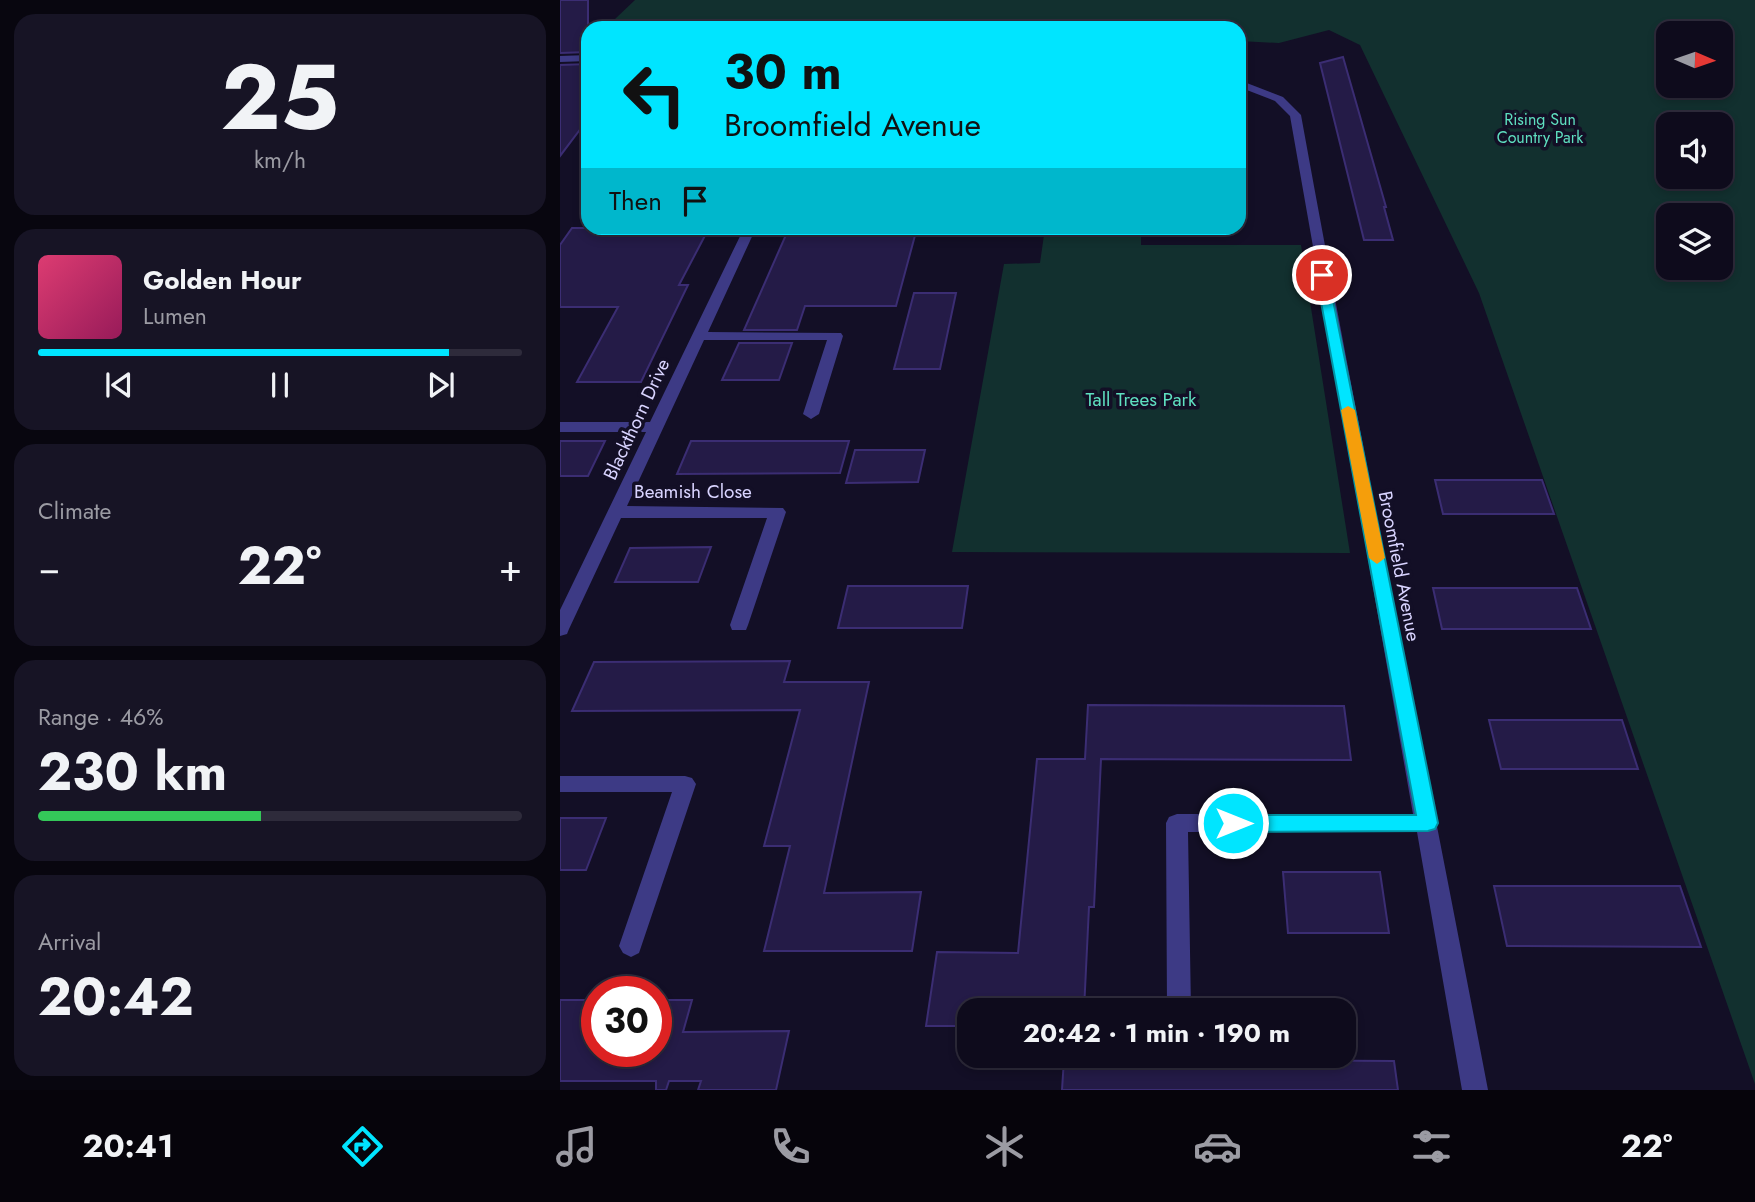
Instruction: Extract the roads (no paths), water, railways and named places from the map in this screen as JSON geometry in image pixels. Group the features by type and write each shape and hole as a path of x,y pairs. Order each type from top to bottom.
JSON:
{"street":[{"path":"560,59 581,58"},
{"name":"Broomfield Avenue","path":"1246,86 1279,100 1295,115 1324,285 1428,823 1475,1090"},
{"name":"Blackthorn Drive","path":"561,625 747,235"},
{"path":"699,336 836,336 811,414"},
{"path":"560,427 656,427"},
{"name":"Beamish Close","path":"616,512 777,512 739,625"},
{"path":"560,784 685,784 631,946"},
{"path":"1180,998 1177,823 1428,823"}],"park label":[{"name":"Rising Sun Country Park","path":"1540,128"},
{"name":"Tall Trees Park","path":"1141,399"}]}
